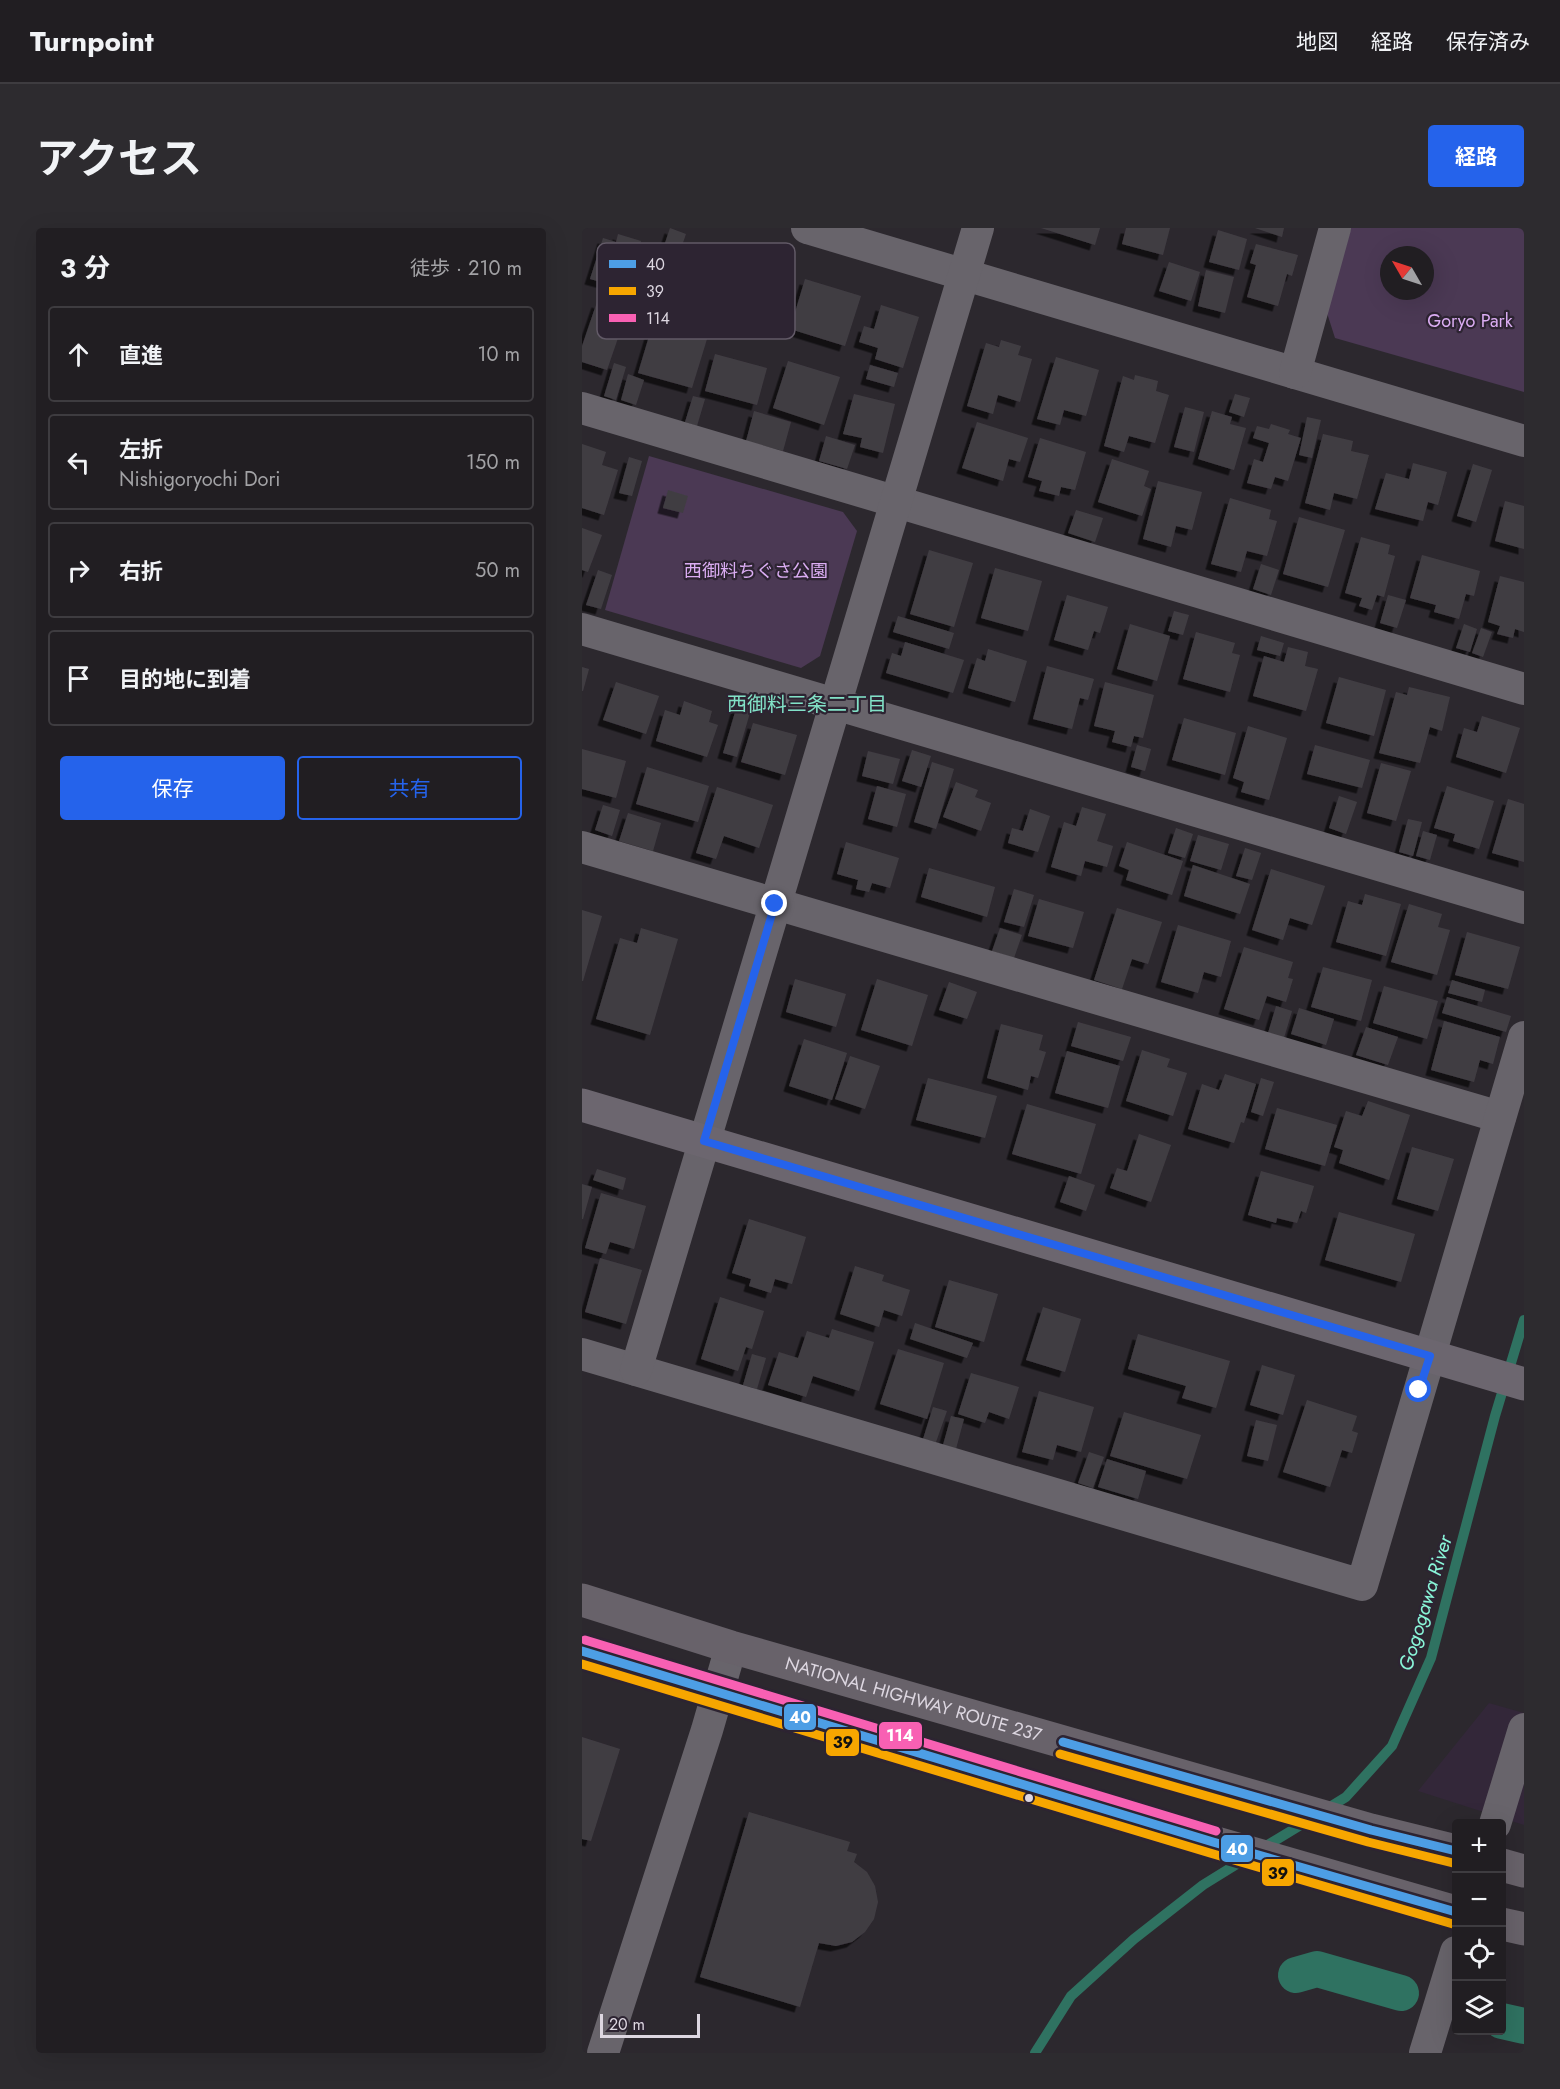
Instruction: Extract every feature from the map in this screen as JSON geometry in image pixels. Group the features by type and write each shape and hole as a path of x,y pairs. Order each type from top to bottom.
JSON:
{"highway":[{"name":"NATIONAL HIGHWAY ROUTE 237","path":"582,1600 731,1647 1263,1800 1452,1850"},
{"path":"582,1651 1213,1842 1452,1911"},
{"path":"1506,1866 1524,1871"},
{"path":"1506,1925 1524,1929"}],"street":[{"path":"807,228 1524,441"},
{"path":"636,1370 978,228"},
{"path":"1295,373 1335,228"},
{"path":"582,408 1524,689"},
{"path":"582,629 1524,908"},
{"path":"582,847 1500,1117"},
{"path":"582,1354 1362,1585 1524,1037"},
{"path":"582,1105 1524,1384"},
{"path":"603,2053 731,1647"},
{"path":"1497,1819 1524,1729"},
{"path":"1425,2053 1452,1965"},
{"path":"582,2052 587,2053"}],"shaded area":[{"path":"1489,1703 1524,1713 1524,1825 1418,1791"}],"green space":[{"name":"Goryo Park","path":"1351,228 1524,228 1524,392 1335,338 1327,313"},
{"name":"西御料ちぐさ公園","path":"649,456 843,512 857,531 820,656 801,668 605,610"}],"building":[{"path":"670,228 686,234 683,243 665,243"},
{"path":"1041,228 1100,228 1095,245"},
{"path":"1126,228 1170,228 1163,255 1122,244"},
{"path":"1255,228 1284,228 1282,237"},
{"path":"1218,230 1247,239 1239,270 1209,262"},
{"path":"618,234 641,241 640,243 601,243 603,238 616,242"},
{"path":"1256,244 1298,255 1292,276 1287,274 1278,306 1247,297 1256,265 1250,263"},
{"path":"597,257 597,281 590,279"},
{"path":"1169,262 1200,272 1191,301 1159,291"},
{"path":"1206,270 1234,277 1225,313 1198,306"},
{"path":"805,279 861,296 845,346 795,331 795,312"},
{"path":"597,302 597,339 618,339 607,370 582,362 582,346"},
{"path":"881,305 919,317 903,368 875,359 878,348 859,342 864,326 874,329"},
{"path":"648,339 707,339 692,388 638,373"},
{"path":"1001,340 1021,346 1018,355 1032,359 1020,402 998,395 993,414 967,406 986,343 999,347"},
{"path":"715,354 767,368 757,405 705,391"},
{"path":"1056,357 1099,370 1086,416 1064,410 1060,425 1037,419"},
{"path":"788,361 840,377 824,425 773,408"},
{"path":"614,363 626,367 616,400 604,396"},
{"path":"870,365 898,373 894,387 866,379"},
{"path":"628,374 644,380 636,405 621,400"},
{"path":"1135,375 1158,381 1156,391 1169,395 1155,443 1129,436 1124,452 1104,446 1123,376 1134,380"},
{"path":"854,394 895,404 883,453 860,447 862,438 843,434"},
{"path":"1235,394 1250,398 1244,417 1229,412"},
{"path":"693,396 705,399 697,426 685,422"},
{"path":"1185,407 1204,412 1194,452 1174,447"},
{"path":"754,411 791,422 783,451 746,441"},
{"path":"1212,411 1232,417 1230,424 1246,428 1234,470 1198,459"},
{"path":"1307,417 1321,420 1312,458 1299,455"},
{"path":"977,422 1028,438 1020,462 1009,459 1003,481 962,468"},
{"path":"1271,424 1290,430 1288,434 1301,438 1288,481 1275,477 1271,489 1247,483 1254,459 1263,462 1269,443 1253,438 1257,426 1269,429"},
{"path":"1323,434 1353,441 1351,451 1369,455 1357,499 1334,493 1330,510 1305,503"},
{"path":"826,436 855,445 847,469 819,461"},
{"path":"1040,438 1086,452 1075,490 1061,487 1059,496 1039,491 1042,481 1028,477"},
{"path":"582,444 606,452 602,465 618,470 604,515 582,508"},
{"path":"629,457 642,461 632,496 619,493"},
{"path":"1112,459 1149,471 1144,486 1151,489 1142,516 1098,502"},
{"path":"1413,463 1447,472 1438,505 1428,502 1423,521 1375,509 1386,473 1409,479"},
{"path":"1473,464 1492,470 1476,522 1457,516"},
{"path":"1158,481 1202,492 1192,530 1176,526 1171,547 1143,539"},
{"path":"668,490 688,496 683,513 663,508"},
{"path":"1230,498 1271,510 1269,519 1277,521 1267,556 1247,551 1241,572 1211,564"},
{"path":"1505,501 1524,506 1524,549 1495,541"},
{"path":"1076,510 1103,518 1095,542 1068,533"},
{"path":"1299,517 1345,530 1328,587 1283,574"},
{"path":"582,528 602,535 588,572 582,570"},
{"path":"1361,537 1390,545 1388,554 1395,556 1384,597 1377,595 1372,610 1359,606 1362,598 1345,593"},
{"path":"929,550 973,563 954,627 910,614"},
{"path":"1422,555 1480,571 1474,596 1466,594 1459,619 1434,612 1436,605 1410,598"},
{"path":"1261,564 1279,570 1271,595 1253,589"},
{"path":"995,568 1042,581 1028,631 981,618"},
{"path":"598,570 612,575 601,609 586,605"},
{"path":"1500,576 1524,582 1524,632 1515,629 1513,638 1497,634 1500,626 1488,622"},
{"path":"1067,595 1108,607 1100,633 1094,631 1088,650 1054,640"},
{"path":"1388,595 1406,600 1397,628 1380,623"},
{"path":"1174,611 1189,615 1183,635 1168,631"},
{"path":"898,616 954,633 949,649 893,632"},
{"path":"1130,624 1170,636 1157,681 1117,669"},
{"path":"1464,624 1477,629 1470,652 1456,648"},
{"path":"1481,628 1492,632 1483,657 1472,653"},
{"path":"1196,632 1235,643 1232,653 1240,655 1230,692 1183,679"},
{"path":"1261,636 1284,643 1280,656 1257,650"},
{"path":"905,642 964,660 953,693 886,673 892,653 901,656"},
{"path":"1288,647 1308,652 1305,666 1318,669 1306,711 1253,696 1264,656 1284,662"},
{"path":"988,649 1027,661 1015,702 968,688 977,658 985,661"},
{"path":"1047,666 1094,679 1088,700 1080,698 1072,729 1033,719"},
{"path":"582,667 589,669 583,691 582,691"},
{"path":"1339,677 1386,690 1374,736 1326,723"},
{"path":"616,682 659,696 646,734 603,720"},
{"path":"1105,682 1154,695 1143,738 1134,736 1131,747 1112,742 1115,731 1094,726"},
{"path":"1409,687 1450,697 1442,731 1430,727 1420,763 1379,753 1396,692 1407,695"},
{"path":"684,701 712,711 709,722 718,725 707,757 656,741 665,710 680,715"},
{"path":"738,702 752,706 737,757 723,753"},
{"path":"1482,716 1520,728 1506,773 1456,757 1464,728 1477,732"},
{"path":"1184,718 1236,733 1225,775 1172,760"},
{"path":"753,723 797,735 785,775 741,762"},
{"path":"1248,726 1287,738 1269,800 1241,792 1244,782 1233,778"},
{"path":"1137,745 1151,749 1145,771 1131,767"},
{"path":"1315,745 1370,760 1362,788 1307,774"},
{"path":"582,749 626,761 616,798 582,789"},
{"path":"912,750 931,756 921,787 902,781"},
{"path":"868,751 900,759 893,784 862,776"},
{"path":"932,762 954,769 936,829 914,822"},
{"path":"1381,763 1411,771 1396,821 1367,813"},
{"path":"647,767 709,786 698,822 636,804"},
{"path":"956,782 978,790 975,797 991,803 981,831 943,817"},
{"path":"877,786 906,794 897,827 868,819"},
{"path":"1447,786 1494,801 1479,849 1453,841 1455,834 1434,828"},
{"path":"717,787 773,805 759,848 724,836 716,859 696,853"},
{"path":"1339,796 1357,802 1346,834 1329,828"},
{"path":"1508,799 1524,804 1524,862 1492,853"},
{"path":"603,805 620,810 612,836 595,830"},
{"path":"1082,807 1106,814 1097,841 1113,846 1107,867 1085,861 1081,876 1051,867 1064,822 1076,826"},
{"path":"1030,809 1050,816 1038,852 1008,843 1012,828 1023,831"},
{"path":"628,813 661,823 653,851 619,841"},
{"path":"1408,819 1422,822 1413,856 1399,852"},
{"path":"1176,828 1193,834 1185,858 1168,853"},
{"path":"1423,831 1437,835 1430,860 1416,856"},
{"path":"1198,835 1229,844 1221,870 1190,861"},
{"path":"846,842 899,858 890,888 872,883 869,892 856,889 858,880 837,874"},
{"path":"1127,842 1183,861 1172,895 1126,880 1129,870 1119,866"},
{"path":"1245,848 1261,853 1252,880 1236,876"},
{"path":"1193,865 1250,884 1240,914 1184,896"},
{"path":"929,868 995,887 987,917 921,897"},
{"path":"1271,869 1325,886 1312,925 1290,918 1283,940 1252,930"},
{"path":"1014,889 1034,895 1024,927 1004,922"},
{"path":"1365,894 1401,904 1386,956 1336,942 1348,901 1362,905"},
{"path":"1039,899 1084,912 1073,948 1028,936"},
{"path":"1409,904 1442,914 1438,927 1450,930 1437,975 1391,962"},
{"path":"1117,908 1162,922 1148,964 1132,959 1122,989 1094,980"},
{"path":"582,910 602,916 583,981 582,981"},
{"path":"1178,925 1231,941 1221,977 1204,972 1198,993 1161,982"},
{"path":"641,928 678,939 650,1035 596,1019 620,938 637,943"},
{"path":"1000,928 1022,935 1014,958 992,951"},
{"path":"1467,932 1520,947 1508,989 1455,975"},
{"path":"1244,947 1293,962 1288,978 1293,979 1286,1002 1267,996 1259,1020 1224,1009"},
{"path":"1323,967 1372,980 1361,1021 1311,1007"},
{"path":"795,979 846,994 836,1027 786,1012"},
{"path":"877,979 928,995 912,1046 861,1030"},
{"path":"1452,980 1485,990 1482,1002 1448,993"},
{"path":"949,982 977,992 967,1019 939,1010"},
{"path":"1384,986 1438,1001 1427,1039 1373,1023"},
{"path":"1447,997 1511,1016 1506,1032 1442,1013"},
{"path":"1276,1006 1292,1011 1284,1038 1268,1033"},
{"path":"1299,1008 1334,1019 1326,1045 1291,1034"},
{"path":"1444,1021 1500,1037 1493,1064 1480,1060 1474,1082 1431,1070"},
{"path":"1078,1022 1131,1037 1123,1061 1071,1046"},
{"path":"1001,1024 1043,1035 1039,1050 1046,1052 1038,1078 1031,1076 1028,1090 987,1078"},
{"path":"1366,1027 1398,1037 1388,1065 1356,1055"},
{"path":"804,1039 847,1053 832,1100 789,1086"},
{"path":"1142,1050 1170,1059 1167,1067 1187,1073 1173,1116 1126,1101"},
{"path":"1067,1051 1120,1066 1108,1108 1055,1093"},
{"path":"850,1056 880,1066 865,1109 835,1099"},
{"path":"1225,1074 1256,1084 1244,1123 1241,1122 1234,1143 1188,1129 1202,1084 1219,1090"},
{"path":"928,1078 997,1096 985,1138 916,1120"},
{"path":"1261,1078 1274,1082 1263,1116 1251,1112"},
{"path":"1368,1101 1410,1115 1389,1180 1339,1163 1343,1150 1334,1147 1346,1111 1362,1116"},
{"path":"1027,1104 1096,1124 1081,1174 1012,1154"},
{"path":"1277,1108 1337,1125 1325,1166 1265,1149"},
{"path":"1139,1134 1171,1145 1151,1202 1110,1188 1117,1168 1127,1171"},
{"path":"1412,1147 1454,1159 1438,1211 1397,1199"},
{"path":"597,1169 626,1178 623,1190 593,1180"},
{"path":"1261,1171 1314,1186 1306,1213 1301,1211 1297,1223 1277,1218 1276,1223 1248,1215"},
{"path":"1069,1176 1095,1185 1086,1211 1060,1202"},
{"path":"582,1184 592,1187 583,1219 582,1219"},
{"path":"601,1193 646,1206 634,1249 610,1242 606,1254 585,1248"},
{"path":"1339,1212 1415,1234 1401,1282 1325,1260"},
{"path":"749,1219 806,1237 792,1284 775,1279 771,1293 749,1286 751,1279 732,1273"},
{"path":"600,1258 642,1270 626,1324 585,1312"},
{"path":"855,1266 884,1275 882,1281 910,1290 902,1316 884,1310 879,1327 840,1314"},
{"path":"949,1280 998,1294 984,1342 935,1327"},
{"path":"720,1297 764,1311 752,1349 746,1347 738,1371 701,1359"},
{"path":"1043,1307 1081,1319 1065,1372 1026,1360"},
{"path":"915,1323 973,1343 967,1358 910,1339"},
{"path":"832,1329 874,1342 859,1391 813,1376 806,1397 768,1385 779,1352 798,1358 807,1331 829,1338"},
{"path":"1138,1334 1230,1361 1216,1408 1182,1398 1186,1386 1128,1369"},
{"path":"898,1349 944,1363 927,1419 880,1404"},
{"path":"752,1354 766,1358 757,1389 743,1385"},
{"path":"1262,1365 1295,1375 1283,1415 1250,1405"},
{"path":"971,1373 1019,1387 1009,1419 989,1412 985,1423 958,1414"},
{"path":"1039,1391 1094,1407 1081,1452 1057,1445 1053,1460 1022,1452"},
{"path":"1307,1400 1357,1416 1352,1431 1358,1433 1352,1453 1342,1450 1330,1487 1283,1472"},
{"path":"933,1407 947,1411 936,1442 923,1439"},
{"path":"1124,1412 1201,1435 1187,1479 1110,1456"},
{"path":"951,1416 964,1419 956,1449 943,1445"},
{"path":"1256,1420 1277,1425 1268,1461 1247,1456"},
{"path":"1089,1452 1104,1457 1093,1488 1078,1483"},
{"path":"1107,1459 1146,1471 1138,1499 1098,1487"},
{"path":"582,1737 620,1749 591,1841 582,1839"},
{"path":"749,1812 850,1842 847,1851 857,1854 854,1862 867,1872 875,1886 878,1902 874,1919 865,1932 852,1942 836,1946 819,1943 800,2007 700,1977"}],"waterway":[{"name":"Gogogawa River","path":"1325,1810 1346,1797 1392,1746 1431,1658 1495,1416 1524,1320"},
{"name":"Gogogawa River","path":"1261,1849 1309,1820"},
{"name":"Gogogawa River","path":"1035,2053 1071,1996 1134,1939 1203,1885 1245,1859"},
{"path":"1296,1975 1317,1969 1401,1993"},
{"path":"1506,2022 1524,2026"}],"transit line":[{"name":"114","path":"585,1640 1216,1831"},
{"name":"40","path":"582,1651 1213,1842 1452,1911"},
{"name":"39","path":"582,1664 1452,1924"},
{"name":"40","path":"1063,1742 1371,1830 1452,1850"},
{"name":"39","path":"1060,1754 1368,1842 1452,1863"}],"district":[{"name":"西御料三条二丁目","path":"807,704"}],"route":[{"path":"775,904 704,1141 1430,1356 1419,1390"}]}
